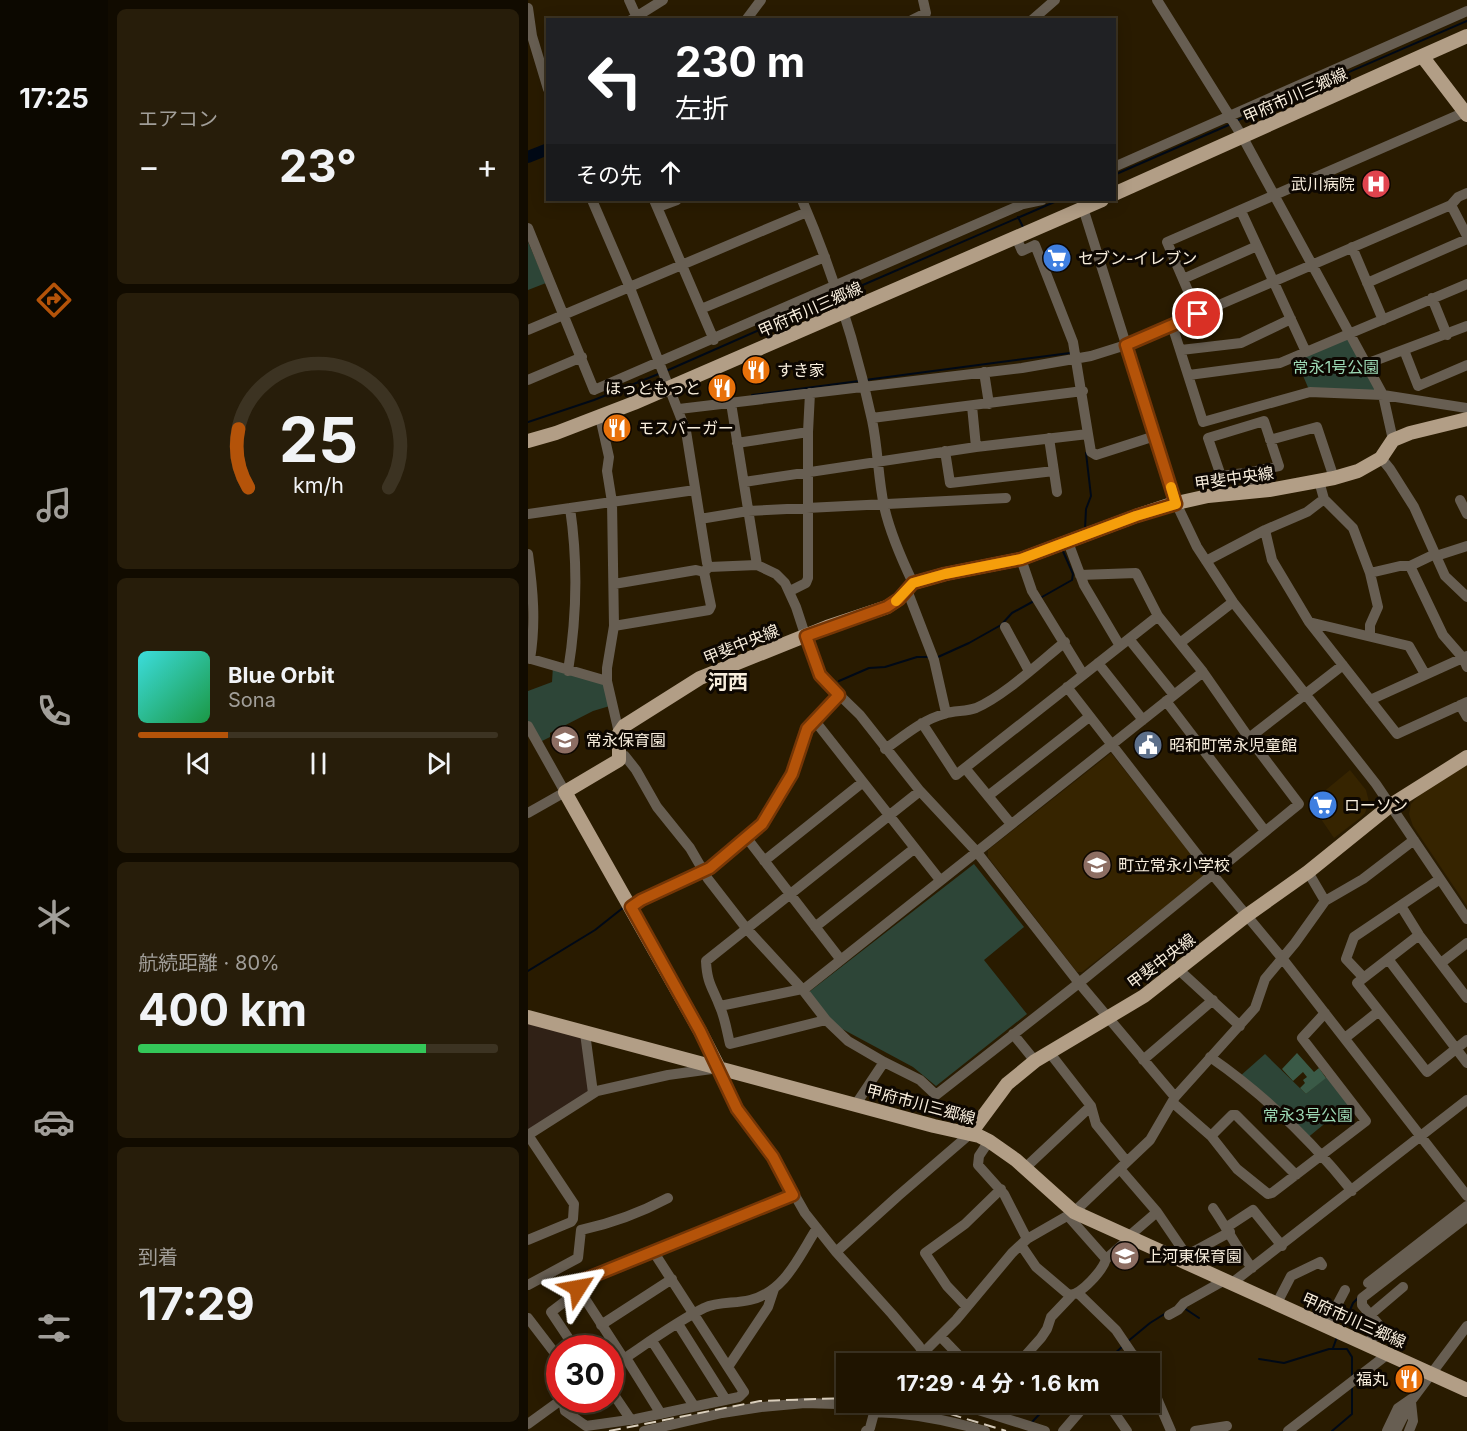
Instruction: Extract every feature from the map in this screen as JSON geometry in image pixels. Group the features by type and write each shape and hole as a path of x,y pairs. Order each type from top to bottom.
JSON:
{"main road":[{"path":"1466,114 1422,56 1467,36"},
{"name":"甲府市川三郷線","path":"1116,193 1235,124 1422,56"},
{"name":"甲府市川三郷線","path":"528,441 600,417 668,384 842,307 1100,201"},
{"path":"1394,440 1418,430 1467,419"},
{"name":"甲斐中央線","path":"619,733 624,726 700,678 887,607 899,599 910,586 945,574 1021,559 1136,516 1176,504 1208,496 1319,481 1358,471 1381,458 1394,440"},
{"path":"619,733 619,760 565,792 630,904 718,1068"},
{"name":"甲斐中央線","path":"970,1134 1007,1084 1035,1061 1144,996 1246,916 1308,872 1391,805 1467,757"},
{"name":"甲府市川三郷線","path":"528,1017 970,1134 989,1141 1025,1168 1071,1214 1183,1258 1228,1282 1467,1390"}],"street":[{"path":"629,0 635,18"},
{"path":"636,18 663,0"},
{"path":"748,18 761,0"},
{"path":"916,18 927,13 923,0"},
{"path":"1034,18 1055,0"},
{"path":"1158,0 1235,124 1383,395 1394,440"},
{"path":"528,8 531,48 546,84"},
{"path":"1116,166 1235,124 1467,11"},
{"path":"1198,314 1167,242 1466,114"},
{"path":"679,409 810,393 862,383 984,372 1077,359 1126,345 1451,205 1458,197 1467,193"},
{"path":"592,201 630,288 686,431 711,606 709,610 614,626"},
{"path":"802,201 825,257 842,307 872,418 884,504 934,660 946,713"},
{"path":"528,228 594,390 660,364 1023,204 1037,201"},
{"path":"656,203 714,340"},
{"path":"1367,283 1467,238 1451,205"},
{"path":"1083,208 1176,504 1206,561 1233,602 1391,805 1467,919"},
{"path":"1241,210 1306,352"},
{"path":"528,330 807,212"},
{"path":"1016,237 1022,251 1035,245 1070,332 1083,392 1091,452 1096,455 1155,436"},
{"path":"1183,279 1257,246"},
{"path":"1352,247 1383,320"},
{"path":"701,309 825,257"},
{"path":"1189,375 1280,363 1467,284"},
{"path":"1432,298 1447,335"},
{"path":"1181,350 1241,342 1291,319"},
{"path":"1172,325 1203,422 1310,392 1383,395 1467,408"},
{"path":"1366,364 1467,326"},
{"path":"1404,350 1418,386 1467,365"},
{"path":"528,380 582,357"},
{"path":"984,372 989,404"},
{"path":"872,418 1083,392"},
{"path":"790,591 806,583 808,579 810,393"},
{"path":"731,403 757,566"},
{"path":"972,406 976,447"},
{"path":"600,417 609,457 607,471 612,502 614,626 607,681 619,733"},
{"path":"1264,421 1279,466 1252,472 1221,476 1208,438 1264,421"},
{"path":"1270,440 1317,427 1334,478"},
{"path":"737,443 808,432"},
{"path":"744,482 976,447 1088,434"},
{"path":"1049,438 1057,492"},
{"path":"945,452 950,483 1054,471"},
{"path":"1381,458 1414,507 1450,583 1467,597"},
{"path":"1252,472 1256,491"},
{"path":"1319,481 1324,499 1353,528 1370,573 1378,607 1370,625 1370,636"},
{"path":"528,514 695,490"},
{"path":"700,519 748,511 1006,498"},
{"path":"1206,561 1264,530 1307,512 1324,499"},
{"path":"1460,500 1467,514"},
{"path":"568,670 575,631 576,598 574,535 570,508"},
{"path":"1264,530 1272,560 1309,622 1397,734 1464,703 1467,717"},
{"path":"1068,542 1080,575 1124,642 1170,698 1265,831"},
{"path":"1370,573 1410,566 1467,546"},
{"path":"528,554 534,612 534,633 529,658 607,681"},
{"path":"1021,559 1032,591 1083,674"},
{"path":"614,584 706,569 757,566 776,574 790,591 820,675 860,715 920,791 976,851 1174,1100 1211,1136 1237,1169 1268,1194 1366,1121 1302,1038 1325,1013"},
{"path":"1370,700 1425,674 1466,660 1443,635 1410,566"},
{"path":"619,755 626,756 657,807 690,848 708,879 746,928 803,990 826,1020 848,1041 920,1080 936,1095 1079,983 1299,804 1203,672 1158,616 1136,573 1080,575"},
{"path":"1180,644 1233,602"},
{"path":"922,723 956,776 1158,616"},
{"path":"1309,622 1409,646 1425,674"},
{"path":"1005,627 1029,671"},
{"path":"885,749 922,723 946,713 977,707 1029,671 1065,642"},
{"path":"1098,663 1143,720"},
{"path":"1249,738 1343,665"},
{"path":"720,1006 803,990 1203,672"},
{"path":"1067,687 1467,1196"},
{"path":"630,904 704,869 762,824 792,774 807,729 839,695"},
{"path":"988,796 1089,717"},
{"path":"815,721 940,880"},
{"path":"528,726 565,792 528,813"},
{"path":"965,768 1011,824"},
{"path":"764,861 863,782"},
{"path":"826,1020 730,1044 720,1006 706,975 706,961 920,791"},
{"path":"746,837 841,960"},
{"path":"571,1222 574,1204 528,1135 593,1093 668,1076 718,1068 737,1109 773,1157 793,1195 836,1252 869,1286 923,1352 967,1307 1012,1253 1024,1242 1071,1214 1150,1140 1174,1100 1255,1008 1265,979 1325,901 1363,879 1414,840"},
{"path":"815,927 915,848"},
{"path":"1308,872 1325,901"},
{"path":"1363,977 1346,959 1354,938 1440,879"},
{"path":"1401,906 1419,935 1467,998"},
{"path":"1419,935 1358,983 1427,1072 1467,1040"},
{"path":"1441,963 1467,943"},
{"path":"1388,959 1467,1063"},
{"path":"1179,970 1240,1026"},
{"path":"1143,1060 1213,1000"},
{"path":"1345,1038 1379,1011"},
{"path":"585,1033 593,1093"},
{"path":"1013,1034 1035,1061"},
{"path":"1049,1052 1091,1106 1096,1124 1157,1212 1183,1258 1229,1230 1253,1210 1282,1246"},
{"path":"1210,1057 1261,1095 1322,1155 1352,1191"},
{"path":"856,1104 884,1062"},
{"path":"1169,1315 1252,1268 1467,1100"},
{"path":"1025,1168 1091,1106"},
{"path":"1211,1136 1232,1115 1236,1115 1296,1175"},
{"path":"836,1252 951,1148 970,1134"},
{"path":"989,1141 977,1161 978,1165 1001,1189 1036,1267 1075,1294 1132,1352"},
{"path":"967,1307 947,1286 925,1253 965,1224 1001,1189"},
{"path":"566,1335 551,1312 572,1296 583,1280 793,1195"},
{"path":"581,1230 639,1213 668,1198"},
{"path":"1368,1283 1467,1206"},
{"path":"1213,1208 1229,1230 1238,1250 1252,1268"},
{"path":"1028,1353 1047,1329 1051,1317 1101,1269 1106,1259 1157,1212"},
{"path":"1071,1214 1106,1259"},
{"path":"1366,1343 1380,1333 1379,1325 1362,1305 1362,1298 1467,1217"},
{"path":"571,1222 581,1230"},
{"path":"528,1240 571,1222"},
{"path":"625,1358 710,1305 749,1300 774,1289 784,1280 817,1228"},
{"path":"528,1285 578,1258 581,1230"},
{"path":"568,1413 586,1426 661,1414 739,1397 744,1392 653,1251"},
{"path":"1277,1304 1291,1276 1320,1262 1322,1265"},
{"path":"601,1324 672,1279"},
{"path":"1370,1315 1403,1287"},
{"path":"578,1288 661,1414"},
{"path":"728,1367 768,1307 774,1289"},
{"path":"1326,1326 1345,1290"},
{"path":"528,1318 532,1332 546,1345"},
{"path":"678,1324 726,1400"},
{"path":"1396,1431 1414,1398 1467,1326"},
{"path":"940,1336 956,1353"},
{"path":"652,1341 694,1406"},
{"path":"1288,1431 1388,1354"},
{"path":"1387,1431 1398,1408 1414,1398"},
{"path":"1409,1431 1413,1421 1414,1398"},
{"path":"644,1431 722,1413 805,1403 836,1404"},
{"path":"1160,1404 1172,1431"},
{"path":"624,1410 631,1420"},
{"path":"528,1424 546,1411"},
{"path":"866,1431 870,1428 874,1413"},
{"path":"901,1413 986,1431"},
{"path":"989,1413 1045,1431"},
{"path":"1063,1431 1079,1413"},
{"path":"1115,1413 1127,1431"},
{"path":"1195,1431 1227,1426"}],"shaded area":[{"name":"町立常永小学校","path":"1111,753 1207,874 1082,972 1077,972 988,857 988,850"},
{"path":"1467,764 1467,906 1413,826 1409,814 1411,804 1421,793"},
{"path":"1350,770 1366,790 1369,802 1365,813 1334,838 1310,803"},
{"path":"528,1017 585,1033 593,1093 528,1135"}],"green space":[{"path":"528,242 546,283 528,290"},
{"name":"常永1号公園","path":"1350,334 1383,395 1310,392 1295,357"},
{"path":"553,666 607,681 613,705 593,711 550,733 550,737 538,743 528,726 528,691 552,682"},
{"path":"974,864 1024,927 984,960 1027,1014 936,1086 913,1067 833,1024 809,992"},
{"path":"1297,1053 1314,1072 1319,1068 1326,1078 1306,1094 1300,1088 1307,1077 1303,1072 1293,1081 1282,1069"},
{"name":"常永3号公園","path":"1265,1054 1306,1094 1330,1074 1351,1102 1306,1139 1239,1077"}],"waterway":[{"path":"1236,121 1467,21"},
{"path":"1116,174 1231,124"},
{"path":"528,157 546,150"},
{"path":"842,294 1057,201"},
{"path":"1018,217 1023,227"},
{"path":"666,371 834,297"},
{"path":"865,380 1070,353"},
{"path":"528,422 594,400 661,373"},
{"path":"641,381 648,391"},
{"path":"752,395 859,381"},
{"path":"1085,529 1086,509 1091,496 1086,453"},
{"path":"1042,597 1072,580 1073,574 1062,549"},
{"path":"938,657 1001,625 1012,613 1034,601"},
{"path":"839,681 869,668 885,667 917,657 930,657"},
{"path":"528,971 595,930 624,907"},
{"path":"1342,1329 1353,1303 1359,1297"},
{"path":"1184,1308 1199,1318"},
{"path":"1127,1342 1166,1313"},
{"path":"1333,1348 1337,1337"},
{"path":"1115,1353 1123,1346"},
{"path":"1259,1359 1284,1363 1329,1349 1347,1349 1352,1357 1352,1375"},
{"path":"1332,1431 1352,1414 1352,1387"},
{"path":"1032,1422 1041,1413"}],"railway":[{"path":"609,1431 760,1401 836,1398"},
{"path":"947,1413 1006,1431"}],"slow traffic":[{"path":"896,601 913,583 945,574 1021,559 1136,516 1176,504 1171,487"}],"place":[{"name":"武川病院","path":"1376,184"},
{"name":"セブン-イレブン","path":"1057,258"},
{"name":"すき家","path":"756,370"},
{"name":"ほっともっと","path":"722,388"},
{"name":"モスバーガー","path":"617,428"},
{"name":"常永保育園","path":"565,740"},
{"name":"昭和町常永児童館","path":"1148,745"},
{"name":"ローソン","path":"1323,805"},
{"name":"町立常永小学校","path":"1097,865"},
{"name":"上河東保育園","path":"1125,1256"},
{"name":"福丸","path":"1409,1379"}],"district":[{"name":"河西","path":"728,682"}],"route":[{"path":"578,1288 583,1280 793,1195 773,1157 737,1109 700,1031 631,907 641,900 710,868 762,824 792,774 807,729 839,695 816,668 806,636 887,607 899,599 913,583 945,574 1021,559 1136,516 1176,504 1126,345 1198,314"}]}
